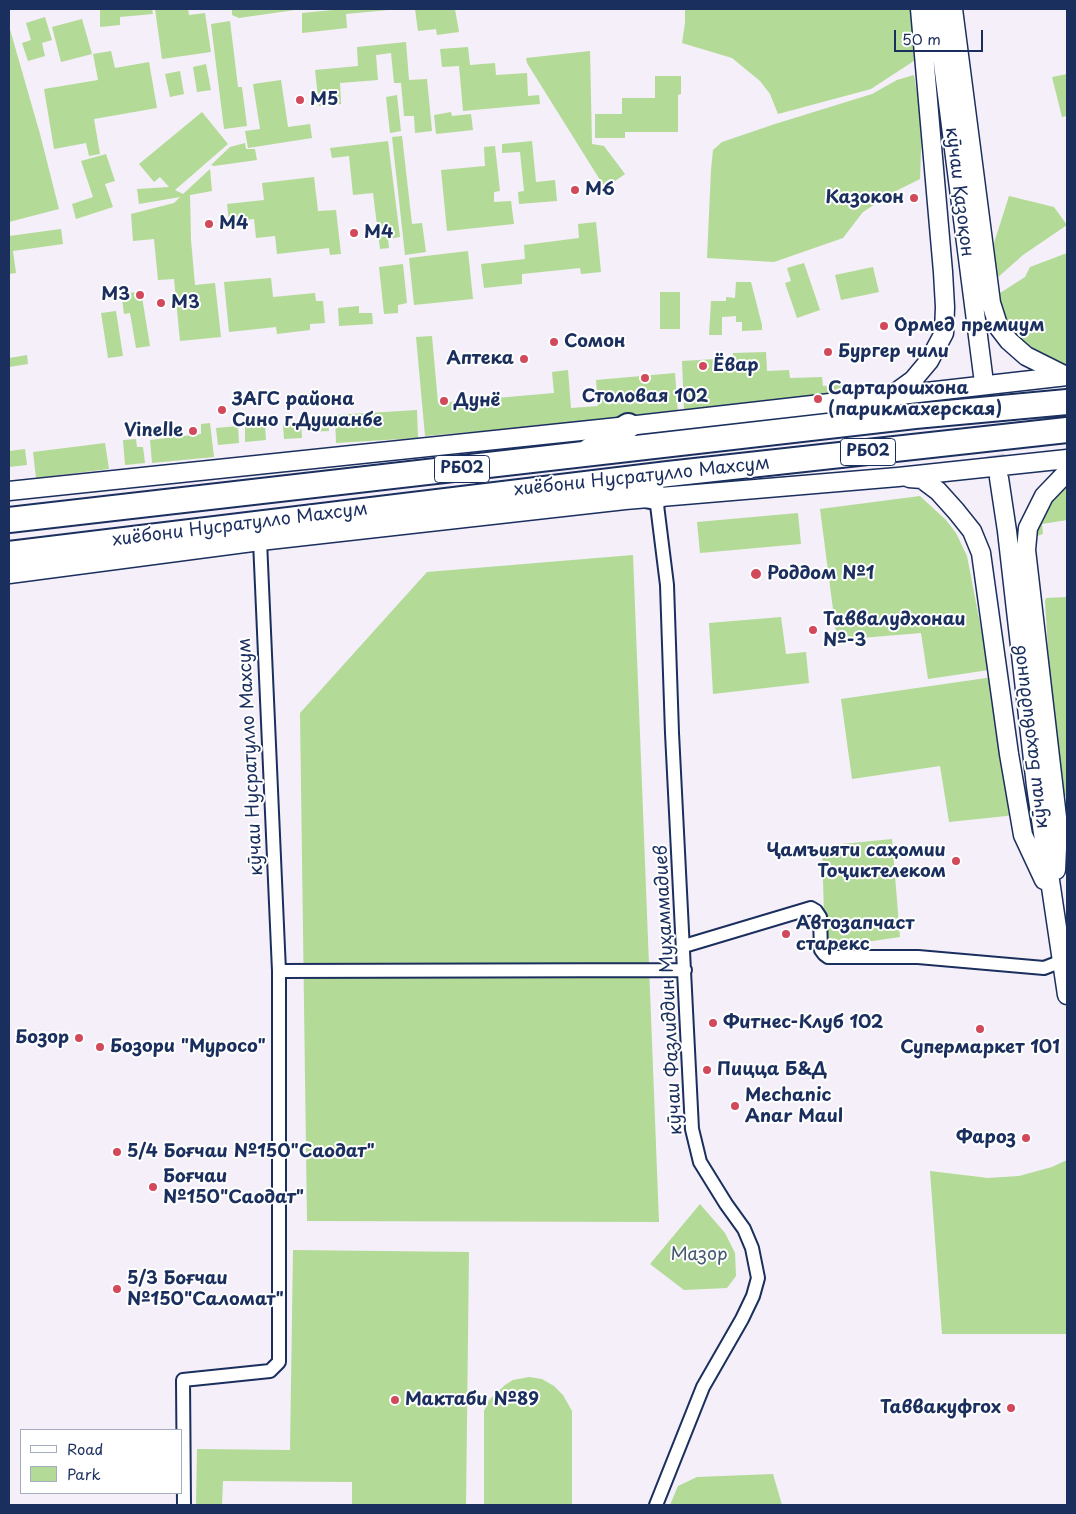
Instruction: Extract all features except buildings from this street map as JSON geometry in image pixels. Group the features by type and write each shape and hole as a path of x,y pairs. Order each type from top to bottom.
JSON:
{"highway":[{"name":"хиёбони Нусратулло Махсум","path":"9,520 915,416 1067,402"},
{"path":"585,453 628,426"},
{"name":"хиёбони Нусратулло Махсум","path":"9,554 678,472 1067,430"},
{"path":"520,462 523,491"},
{"path":"591,484 656,496"}],"street":[{"path":"889,397 913,380 929,361 944,333 943,272 920,9"},
{"name":"кӯчаи Қазоқон","path":"936,9 983,375"},
{"path":"953,9 991,303 999,328 1009,341 1026,356 1067,376"},
{"path":"9,491 628,426 1067,376"},
{"path":"9,574 260,541 656,496 898,477 1067,458"},
{"path":"1054,904 1062,863 1026,550 1028,528 1044,496 1067,472"},
{"path":"898,477 922,479 938,491 972,531 982,552 1009,754 1023,835 1054,904"},
{"name":"кӯчаи Баҳовиддинов","path":"999,478 1007,531 1036,786 1067,995"},
{"name":"кӯчаи Фазлиддин Муҳаммадиев","path":"656,496 667,585 672,733 692,1129 700,1162 744,1229 752,1248 758,1278 746,1311 703,1387 656,1505"},
{"name":"кӯчаи Нусратулло Махсум","path":"184,1505 183,1380 270,1371 279,1362 279,970 260,541"},
{"path":"684,946 811,908 820,917 821,950 828,957 918,958 1044,968 1062,961"},
{"path":"279,970 685,970"}],"green space":[{"path":"100,9 152,9 153,14 120,17 120,25 100,27"},
{"path":"155,9 188,9 189,15 205,13 211,52 162,59"},
{"path":"232,9 302,9 239,18 232,15"},
{"path":"343,9 399,9 346,14 347,28 302,33 302,13"},
{"path":"415,9 455,9 459,32 437,35 436,29 418,31"},
{"path":"685,9 922,9 926,53 871,89 778,114 770,94 760,81 732,58 682,43"},
{"path":"45,17 52,40 42,43 45,56 28,61 22,43 31,40 26,23"},
{"path":"82,19 92,54 61,62 52,27"},
{"path":"230,21 238,87 242,87 247,126 224,129 211,24"},
{"path":"9,26 59,209 9,222"},
{"path":"406,42 409,80 427,79 432,131 415,133 414,116 404,116 401,83 394,83 391,53 376,55 378,80 340,83 341,104 319,106 315,70 358,66 357,47"},
{"path":"468,47 470,65 495,63 496,75 527,73 528,96 539,95 540,104 463,111 459,66 442,67 440,49"},
{"path":"111,51 115,68 149,62 157,108 94,119 100,154 89,156 86,143 54,149 44,89 98,80 93,54"},
{"path":"590,51 592,144 604,146 625,174 605,188 527,63 526,58"},
{"path":"206,64 211,90 197,92 193,67"},
{"path":"180,71 184,94 170,97 165,74"},
{"path":"1067,74 1067,116 1062,117 1052,77"},
{"path":"914,75 922,125 920,179 892,193 863,212 843,238 774,262 707,258 713,150 722,142 872,94 897,80"},
{"path":"655,76 681,76 681,94 678,95 678,132 625,132 625,138 595,138 595,114 622,114 622,98 655,98"},
{"path":"281,80 288,127 310,124 312,138 248,148 245,131 260,129 253,84"},
{"path":"397,95 401,131 390,133 386,97"},
{"path":"202,112 228,144 175,190 183,194 210,169 212,191 190,195 191,240 195,285 215,283 221,337 180,341 174,279 158,280 154,239 133,241 131,214 174,203 180,197 139,204 137,189 169,187 160,177 154,182 139,164"},
{"path":"451,112 452,116 471,114 473,130 436,134 434,115"},
{"path":"402,136 412,224 422,223 426,252 405,255 392,137"},
{"path":"388,141 400,237 388,239 389,248 380,249 373,193 353,195 349,156 332,158 330,148"},
{"path":"532,141 536,182 555,180 557,201 519,204 518,192 524,191 520,152 502,153 502,144"},
{"path":"245,143 246,149 255,149 257,160 211,165 230,147"},
{"path":"495,146 500,191 494,192 494,202 511,201 514,224 447,231 441,170 485,166 484,147"},
{"path":"106,154 115,181 105,184 113,207 76,219 72,204 93,197 81,161"},
{"path":"314,177 318,211 336,210 341,254 330,255 329,248 277,254 275,236 256,238 254,219 229,222 227,204 264,200 262,183"},
{"path":"1009,196 1054,207 1067,225 1023,255 996,279 994,243"},
{"path":"596,222 601,272 581,274 580,268 522,274 522,284 484,288 481,264 525,259 524,245 579,238 578,224"},
{"path":"61,229 63,244 13,251 16,273 9,274 9,236"},
{"path":"468,251 473,299 414,305 409,258"},
{"path":"1067,253 1067,368 1037,353 1010,329 997,295 1025,277 1030,267"},
{"path":"804,263 820,310 797,318 785,283 791,281 787,268"},
{"path":"403,264 407,303 398,305 398,313 384,314 379,267"},
{"path":"873,267 879,292 841,300 835,275"},
{"path":"271,278 273,297 315,293 316,301 323,301 325,323 310,324 310,330 277,334 276,327 229,332 224,282"},
{"path":"736,282 751,282 762,330 742,331 742,322 736,322 736,316 722,317 722,335 709,335 711,301 726,301 726,297 735,298"},
{"path":"125,291 125,294 141,291 150,346 136,348 130,313 124,314 121,292"},
{"path":"660,292 680,292 680,329 660,329"},
{"path":"359,306 359,313 372,313 373,324 339,326 338,308"},
{"path":"116,311 123,356 108,358 101,313"},
{"path":"432,336 438,403 554,393 552,372 568,370 571,408 598,406 596,380 675,373 678,414 425,436 416,337"},
{"path":"766,352 767,371 789,370 790,378 822,377 823,386 852,384 853,404 684,411 682,361 733,358 733,353"},
{"path":"27,355 28,364 9,367 9,358"},
{"path":"417,410 418,438 336,443 335,415"},
{"path":"328,417 329,431 307,432 306,418"},
{"path":"301,422 302,438 284,439 283,424"},
{"path":"210,423 214,457 152,463 150,440 201,434 201,424"},
{"path":"265,425 266,440 245,442 245,426"},
{"path":"238,426 239,443 218,445 216,428"},
{"path":"136,439 137,447 143,447 145,463 125,465 123,440"},
{"path":"105,443 109,469 36,478 33,452"},
{"path":"25,449 27,465 9,467 9,451"},
{"path":"1067,481 1067,520 1042,524 1043,534 1034,537 1050,503"},
{"path":"920,496 946,520 956,533 967,556 989,670 928,679 921,633 837,640 820,509"},
{"path":"798,513 801,544 700,553 697,522"},
{"path":"633,555 659,1222 307,1221 300,713 427,572"},
{"path":"1067,597 1067,796 1057,796 1045,601 1046,598"},
{"path":"781,617 786,654 806,652 809,683 713,694 709,623"},
{"path":"993,677 1016,815 949,822 940,766 852,779 841,699"},
{"path":"892,839 900,937 825,948 822,846"},
{"path":"1067,1160 1067,1334 942,1334 930,1171 988,1178 1019,1176 1052,1167"},
{"name":"Мазор","path":"700,1204 725,1233 735,1253 736,1276 727,1288 684,1290 650,1264"},
{"path":"293,1250 469,1252 466,1505 352,1505 352,1482 223,1481 222,1505 196,1505 197,1449 290,1450"},
{"path":"529,1377 542,1379 554,1386 563,1395 572,1411 572,1505 484,1505 484,1411 489,1400 505,1385 513,1380"},
{"path":"773,1474 782,1505 670,1505 678,1486 697,1477"}],"tunnel":[{"path":"983,375 999,478"}],"place":[{"name":"М5","path":"300,100"},
{"name":"М6","path":"575,190"},
{"name":"Казокон","path":"914,198"},
{"name":"M4","path":"209,224"},
{"name":"М4","path":"354,233"},
{"name":"М3","path":"140,295"},
{"name":"M3","path":"161,303"},
{"name":"Ормед премиум","path":"884,326"},
{"name":"Сомон","path":"554,342"},
{"name":"Бургер чили","path":"828,352"},
{"name":"Аптека","path":"524,359"},
{"name":"Ёвар","path":"703,366"},
{"name":"Столовая 102","path":"645,378"},
{"name":"Сартарошхона (парикмахерская)","path":"818,399"},
{"name":"Дунё","path":"444,401"},
{"name":"ЗАГС района Сино г.Душанбе","path":"222,410"},
{"name":"Vinelle","path":"193,431"},
{"name":"Роддом №1","path":"756,574"},
{"name":"Таввалудхонаи №-3","path":"813,630"},
{"name":"Ҷамъияти саҳомии Тоҷиктелеком","path":"956,861"},
{"name":"Автозапчаст старекс","path":"786,934"},
{"name":"Фитнес-Клуб 102","path":"713,1023"},
{"name":"Супермаркет 101","path":"980,1029"},
{"name":"Бозор","path":"79,1038"},
{"name":"Бозори \"Муросо\"","path":"100,1047"},
{"name":"Пицца Б&Д","path":"707,1070"},
{"name":"Mechanic Anar Maul","path":"735,1106"},
{"name":"Фароз","path":"1026,1138"},
{"name":"5/4 Боғчаи №150\"Саодат\"","path":"117,1152"},
{"name":"Боғчаи №150\"Саодат\"","path":"153,1187"},
{"name":"5/3 Боғчаи №150\"Саломат\"","path":"117,1289"},
{"name":"Мактаби №89","path":"395,1400"},
{"name":"Таввакуфгох","path":"1011,1408"}]}
